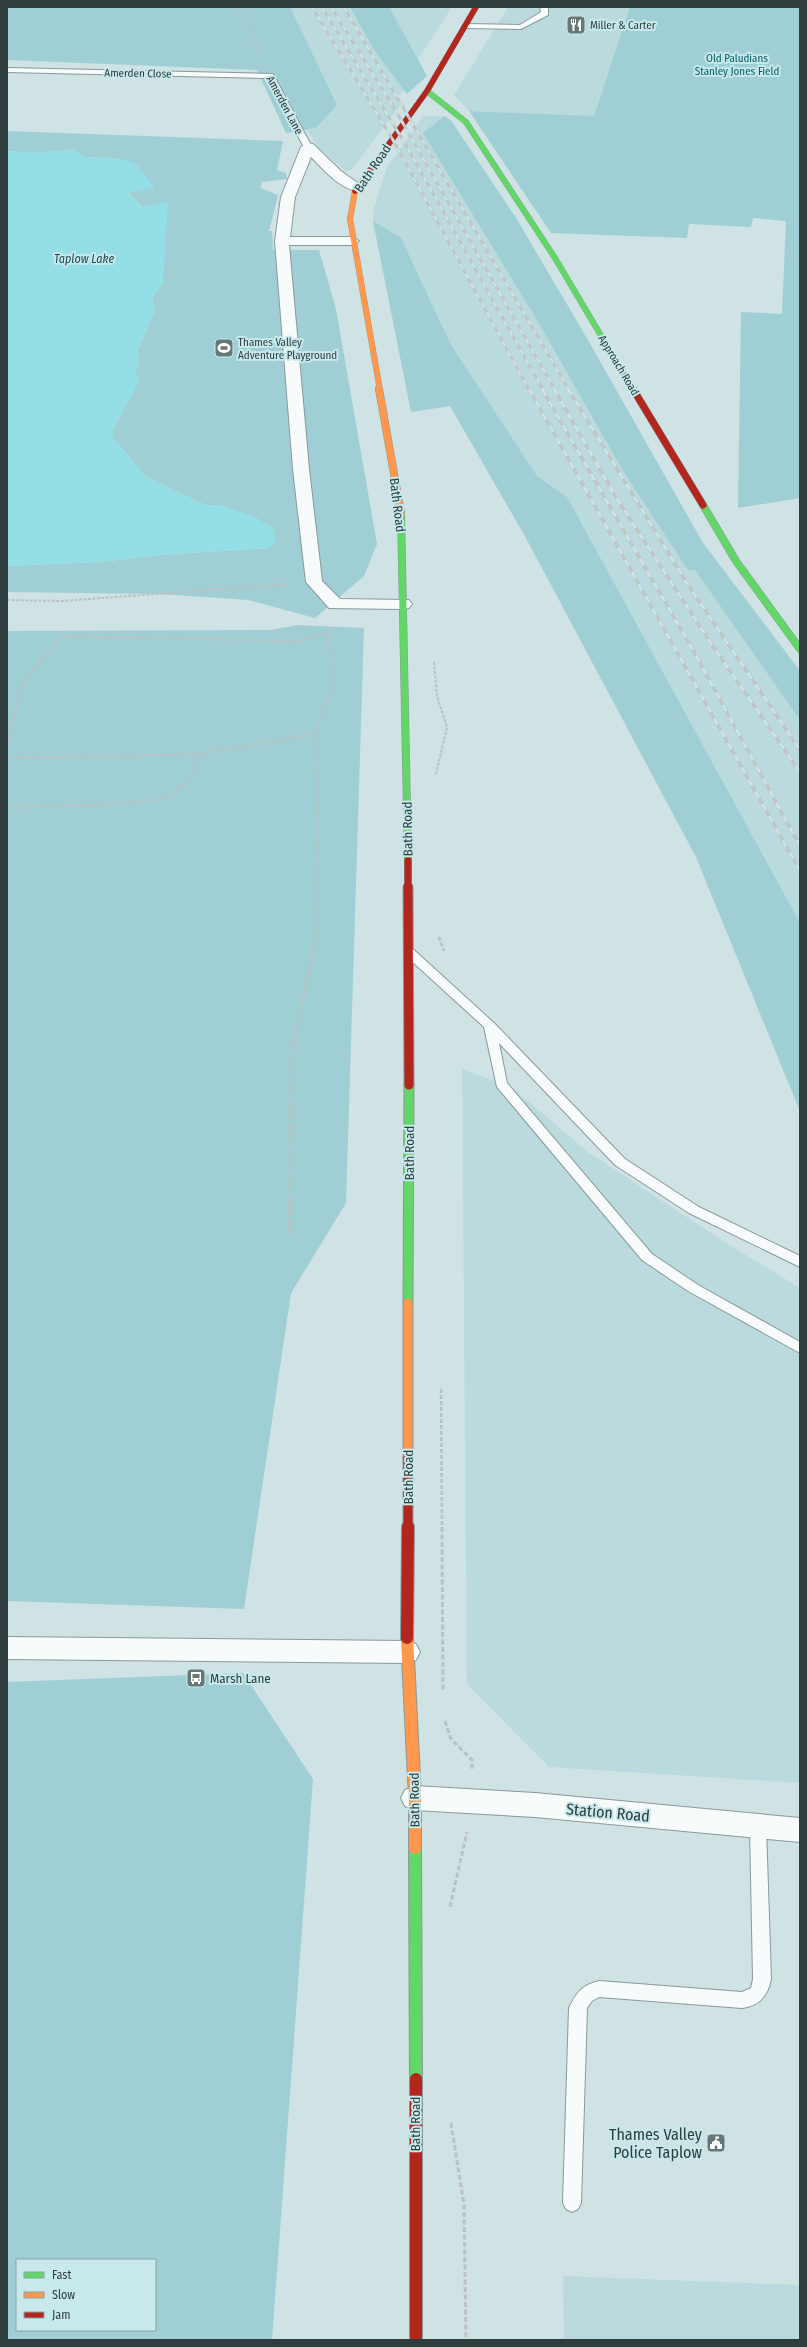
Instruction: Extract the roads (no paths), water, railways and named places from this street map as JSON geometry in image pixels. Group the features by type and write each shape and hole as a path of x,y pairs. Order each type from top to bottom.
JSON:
{"main road":[{"name":"Bath Road","path":"416,2340 415,1798 407,1652 410,953 402,518 352,241 350,219 356,187 427,91 476,7"},
{"name":"Approach Road","path":"427,91 466,122 555,258 736,561 800,649"}],"street":[{"name":"Amerden Lane","path":"308,147 336,174 356,187"},
{"path":"308,147 288,198 282,241 301,469 314,582 335,604 403,604"},
{"path":"282,241 352,241"},
{"path":"7,1648 407,1652"},
{"name":"Station Road","path":"415,1798 535,1805 800,1830"}],"lane":[{"path":"466,26 521,27 545,13 544,7"},
{"name":"Amerden Close","path":"7,70 270,76"},
{"name":"Amerden Lane","path":"270,76 308,147"},
{"path":"410,953 490,1026 620,1162 694,1210 800,1262"},
{"path":"490,1026 501,1084 647,1257 693,1288 800,1348"},
{"path":"572,2203 578,2008 580,2001 591,1990 599,1989 742,2000 756,1996 760,1992 762,1979 758,1826"}],"water":[{"name":"Taplow Lake","path":"73,150 84,157 121,159 135,163 154,187 128,193 142,207 168,202 163,283 152,298 154,312 137,352 139,359 135,372 139,381 113,429 113,438 145,476 205,505 223,506 253,516 273,528 276,542 269,548 159,555 100,562 7,566 7,151 33,153"}],"railway":[{"path":"312,7 393,140 529,390"},
{"path":"322,7 407,147 543,390"},
{"path":"331,7 396,111 555,390"},
{"path":"344,7 569,390"},
{"path":"529,389 800,871"},
{"path":"542,389 694,652 800,846"},
{"path":"554,389 617,499 712,645 800,772"},
{"path":"568,389 688,585 800,750"}],"place":[{"name":"Miller & Carter","path":"576,25"},
{"name":"Thames Valley Adventure Playground","path":"224,348"},
{"name":"Marsh Lane","path":"196,1678"},
{"name":"Thames Valley Police Taplow","path":"716,2143"}],"park label":[{"name":"Old Paludians Stanley Jones Field","path":"737,64"}]}
